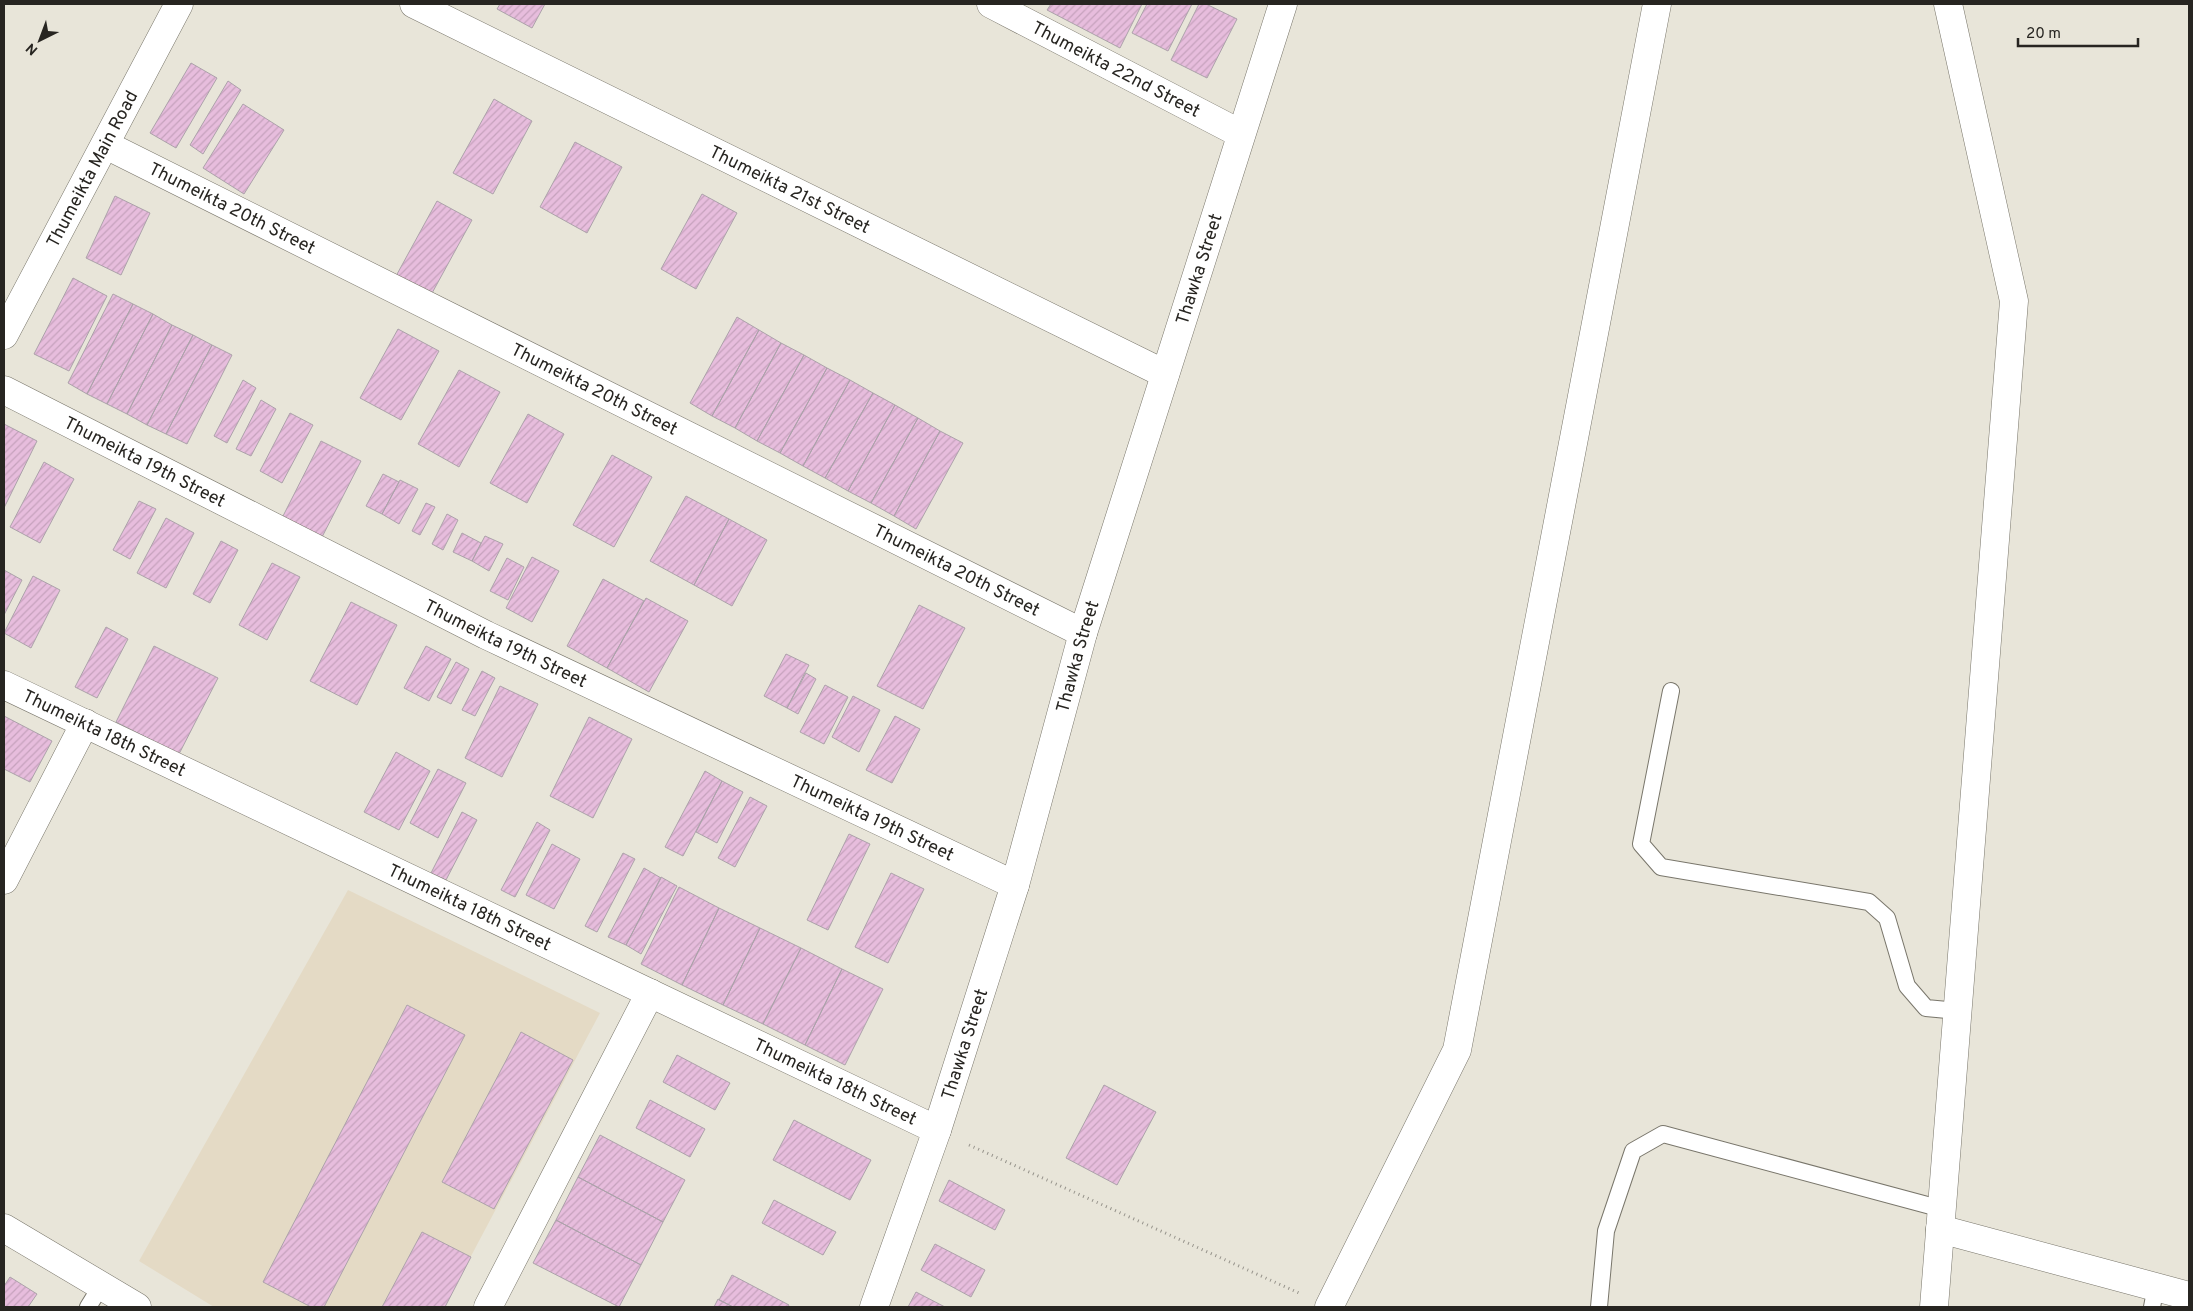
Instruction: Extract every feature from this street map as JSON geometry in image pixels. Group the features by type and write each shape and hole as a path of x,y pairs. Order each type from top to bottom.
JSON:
{"street":[{"name":"Thumeikta Main Road","path":"4,335 179,4"},
{"name":"Thumeikta 21st Street","path":"414,4 1165,374"},
{"name":"Thumeikta 22nd Street","path":"991,4 1241,134"},
{"name":"Thawka Street","path":"874,1307 937,1130 1015,885 1083,633 1283,4"},
{"path":"1329,1307 1457,1050 1657,4"},
{"path":"1934,1307 2014,300 1947,8 1948,4"},
{"name":"Thumeikta 20th Street","path":"106,145 1083,633"},
{"name":"Thumeikta 19th Street","path":"4,390 486,635 1015,885"},
{"name":"Thumeikta 18th Street","path":"4,685 937,1130"},
{"path":"4,880 85,723"},
{"path":"488,1307 650,993"},
{"path":"1941,1219 2154,1297 2189,1296"},
{"path":"4,1228 95,1296 137,1307"}],"lane":[{"path":"1671,691 1642,844 1661,868 1868,902 1887,918 1907,986 1926,1008 1958,1011"},
{"path":"1599,1307 1606,1231 1633,1152 1663,1134 1941,1219"}],"path":[{"path":"937,1130 1329,1307"}],"shaded area":[{"path":"348,890 600,1013 444,1307 214,1307 139,1261"}],"building":[{"path":"500,4 545,4 532,28 497,9"},
{"path":"1051,4 1142,4 1120,48 1047,10"},
{"path":"1147,4 1192,4 1168,51 1132,33"},
{"path":"1199,4 1206,4 1237,19 1207,78 1171,60"},
{"path":"191,63 217,78 176,148 150,133"},
{"path":"228,81 241,90 203,154 190,145"},
{"path":"494,99 532,121 493,194 453,173"},
{"path":"243,104 284,130 244,194 203,168"},
{"path":"575,142 622,167 587,233 540,207"},
{"path":"702,194 737,213 696,289 661,269"},
{"path":"115,196 150,213 121,275 86,258"},
{"path":"437,201 472,220 431,295 396,276"},
{"path":"73,278 107,296 69,371 34,354"},
{"path":"113,294 133,304 87,394 68,383"},
{"path":"133,304 153,314 107,404 87,394"},
{"path":"153,314 172,325 127,414 107,404"},
{"path":"737,317 759,330 712,416 690,403"},
{"path":"172,325 193,335 147,425 127,414"},
{"path":"398,329 439,351 401,420 360,398"},
{"path":"759,330 781,343 735,428 712,416"},
{"path":"193,335 212,345 166,434 147,425"},
{"path":"781,343 804,355 757,441 735,428"},
{"path":"212,345 232,355 187,444 166,434"},
{"path":"804,355 827,368 780,453 757,441"},
{"path":"827,368 850,380 803,466 780,453"},
{"path":"459,370 500,392 459,467 418,444"},
{"path":"243,380 256,388 227,443 214,436"},
{"path":"850,380 873,393 825,478 803,466"},
{"path":"873,393 895,405 848,491 825,478"},
{"path":"261,400 276,409 251,456 236,449"},
{"path":"895,405 918,418 871,503 848,491"},
{"path":"290,413 313,425 282,483 260,471"},
{"path":"528,414 564,434 527,503 490,483"},
{"path":"918,418 940,431 894,516 871,503"},
{"path":"4,424 37,441 4,508"},
{"path":"940,431 963,443 916,529 894,516"},
{"path":"321,441 361,461 320,541 281,520"},
{"path":"612,455 652,477 614,547 573,525"},
{"path":"44,462 74,479 40,543 10,527"},
{"path":"383,474 399,482 382,514 366,506"},
{"path":"400,480 418,489 399,524 382,514"},
{"path":"686,496 729,519 694,585 650,561"},
{"path":"139,501 156,509 130,559 113,550"},
{"path":"426,503 435,507 420,535 412,531"},
{"path":"447,514 458,520 443,550 432,544"},
{"path":"166,518 194,533 166,588 137,573"},
{"path":"729,519 767,540 732,606 694,585"},
{"path":"462,533 481,543 472,561 453,552"},
{"path":"485,536 503,544 489,571 472,561"},
{"path":"221,541 238,550 210,603 193,594"},
{"path":"532,557 559,571 532,622 506,608"},
{"path":"507,558 524,567 508,600 490,591"},
{"path":"272,563 300,577 267,640 239,625"},
{"path":"4,570 22,580 4,615"},
{"path":"33,576 60,590 31,648 4,633"},
{"path":"603,579 644,601 607,668 567,646"},
{"path":"646,598 688,621 649,692 607,668"},
{"path":"351,602 397,625 357,705 310,681"},
{"path":"919,605 965,628 923,709 877,686"},
{"path":"106,627 128,639 97,698 75,687"},
{"path":"154,646 218,678 179,754 116,722"},
{"path":"426,646 451,659 429,701 404,688"},
{"path":"786,654 809,665 787,708 764,696"},
{"path":"456,662 469,669 451,704 437,697"},
{"path":"482,671 495,678 475,716 462,710"},
{"path":"806,673 816,679 798,714 787,708"},
{"path":"825,685 848,697 824,744 800,732"},
{"path":"500,686 538,704 502,777 465,758"},
{"path":"853,696 880,710 859,752 832,737"},
{"path":"4,716 52,741 30,782 4,769"},
{"path":"895,716 920,729 892,783 866,770"},
{"path":"589,717 632,739 593,818 550,796"},
{"path":"396,752 430,771 399,830 364,812"},
{"path":"438,769 466,783 438,838 410,823"},
{"path":"705,771 722,781 683,856 665,847"},
{"path":"722,781 743,792 717,843 696,832"},
{"path":"750,797 767,806 735,867 718,858"},
{"path":"462,812 477,820 446,880 431,873"},
{"path":"537,822 550,830 515,897 501,890"},
{"path":"849,834 870,844 828,930 807,920"},
{"path":"552,844 580,859 554,909 526,895"},
{"path":"623,853 635,859 597,932 585,926"},
{"path":"644,868 661,878 626,945 608,937"},
{"path":"891,873 924,889 888,963 855,947"},
{"path":"661,877 677,886 641,954 626,945"},
{"path":"679,887 719,908 682,985 641,964"},
{"path":"719,908 760,928 723,1005 682,985"},
{"path":"760,928 801,948 763,1024 723,1005"},
{"path":"801,948 842,969 805,1045 763,1024"},
{"path":"842,969 883,989 845,1065 805,1045"},
{"path":"407,1005 465,1035 324,1307 311,1307 263,1282"},
{"path":"521,1032 573,1060 494,1209 442,1182"},
{"path":"677,1055 730,1083 715,1110 663,1082"},
{"path":"1104,1085 1156,1112 1117,1185 1066,1158"},
{"path":"650,1100 705,1129 690,1157 636,1128"},
{"path":"794,1120 871,1160 850,1200 773,1160"},
{"path":"600,1135 685,1180 663,1222 578,1177"},
{"path":"578,1177 663,1222 641,1265 556,1220"},
{"path":"949,1180 1005,1210 995,1230 939,1201"},
{"path":"774,1200 836,1232 823,1255 762,1223"},
{"path":"556,1220 641,1265 619,1307 533,1263"},
{"path":"422,1232 471,1257 445,1307 382,1307"},
{"path":"935,1244 985,1270 971,1297 921,1270"},
{"path":"732,1275 789,1305 788,1307 733,1307 719,1300"},
{"path":"10,1277 37,1294 28,1307 4,1307 4,1286"},
{"path":"916,1292 945,1307 908,1307"},
{"path":"718,1299 733,1307 714,1307"}]}
